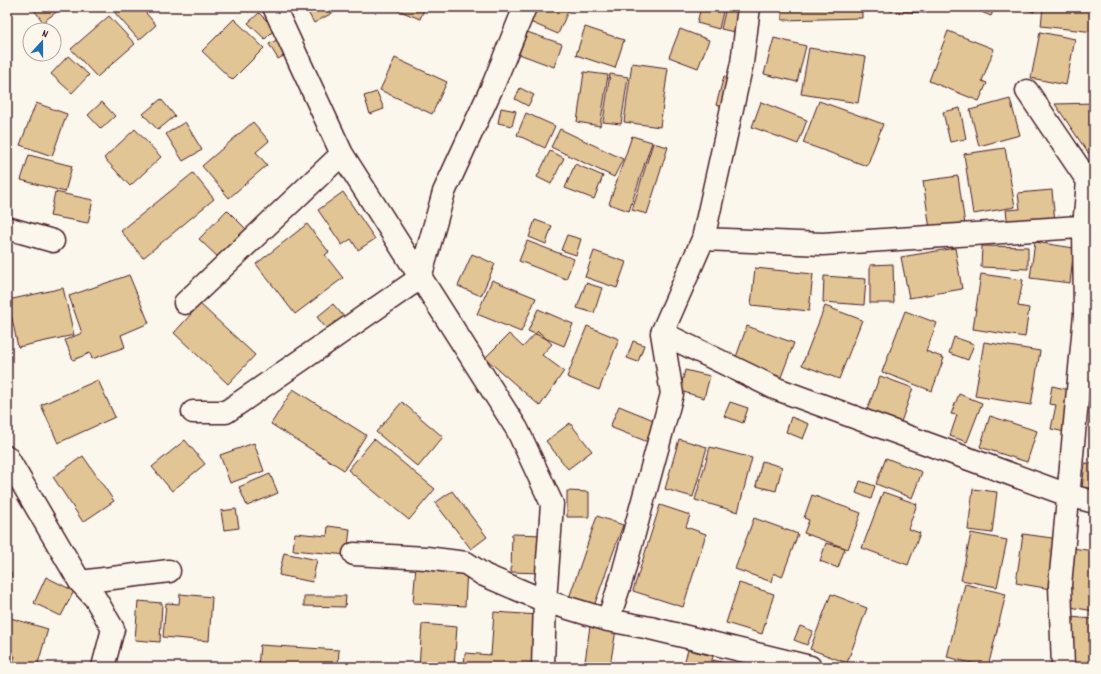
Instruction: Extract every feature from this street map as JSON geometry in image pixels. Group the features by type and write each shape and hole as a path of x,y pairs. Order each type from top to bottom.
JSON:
{"street":[{"path":"274,7 342,154 517,429 552,504 545,601 543,667"},
{"path":"193,412 226,412 420,278 444,192 494,83 525,7"},
{"path":"608,620 621,581 672,394 662,333 703,240 742,63 749,7"},
{"path":"1027,91 1088,181 1089,226 1085,314 1060,585 1063,667"},
{"path":"185,303 342,154"},
{"path":"703,240 823,244 1089,226"},
{"path":"7,228 54,242"},
{"path":"662,333 777,389 1068,495 1094,502"},
{"path":"7,457 80,582 95,598 113,629 103,667"},
{"path":"354,554 426,558 466,563 484,574 545,601 608,620 650,628 810,667"},
{"path":"80,582 169,571"}],"building":[{"path":"32,7 63,7 43,22"},
{"path":"121,7 141,7 156,25 139,40 115,13"},
{"path":"305,7 343,7 314,23"},
{"path":"390,7 425,7 420,19"},
{"path":"537,7 570,7 558,34 530,22"},
{"path":"701,7 724,7 719,29 697,23"},
{"path":"726,7 744,7 739,33 721,29"},
{"path":"782,7 862,7 862,18 782,20"},
{"path":"891,7 926,7 925,13 890,11"},
{"path":"975,7 995,7 991,16 974,9"},
{"path":"1018,7 1036,7 1034,12"},
{"path":"1043,7 1094,7 1094,32 1041,26"},
{"path":"259,13 275,29 265,39 248,23"},
{"path":"109,16 135,44 97,77 71,49"},
{"path":"234,19 264,48 232,80 202,51"},
{"path":"585,27 624,40 615,68 576,55"},
{"path":"680,29 709,40 698,68 669,57"},
{"path":"948,31 994,49 982,81 987,83 979,101 929,81"},
{"path":"527,32 562,44 554,67 519,54"},
{"path":"1040,32 1075,39 1066,85 1031,78"},
{"path":"283,37 291,52 278,59 269,44"},
{"path":"774,38 806,46 797,82 764,74"},
{"path":"809,48 866,57 858,103 801,94"},
{"path":"68,56 89,75 72,93 51,74"},
{"path":"395,58 447,82 432,114 380,90"},
{"path":"632,63 668,68 660,127 624,122"},
{"path":"584,72 608,75 600,126 577,122"},
{"path":"610,74 628,77 621,124 603,122"},
{"path":"724,76 739,80 730,109 716,105"},
{"path":"520,88 534,95 528,106 515,99"},
{"path":"377,92 384,109 370,114 364,96"},
{"path":"161,99 175,116 158,130 143,114"},
{"path":"1010,99 1020,135 979,146 970,110"},
{"path":"819,101 883,124 867,166 803,143"},
{"path":"102,102 115,116 101,129 88,115"},
{"path":"761,102 807,120 798,144 752,127"},
{"path":"36,103 67,114 52,156 20,145"},
{"path":"1094,103 1094,152 1088,153 1055,104"},
{"path":"501,108 516,111 512,126 498,123"},
{"path":"960,108 966,139 950,142 943,112"},
{"path":"526,113 555,126 545,148 517,135"},
{"path":"185,122 202,150 183,161 166,134"},
{"path":"253,122 269,141 256,152 267,165 229,198 202,166"},
{"path":"135,129 161,157 130,186 104,158"},
{"path":"560,129 623,159 614,177 551,147"},
{"path":"632,136 652,142 629,211 609,204"},
{"path":"653,143 668,147 647,214 632,210"},
{"path":"1005,148 1015,207 973,214 964,154"},
{"path":"550,151 564,158 551,184 537,177"},
{"path":"29,155 72,166 65,192 21,180"},
{"path":"575,164 603,176 594,199 565,188"},
{"path":"193,173 214,199 143,258 121,231"},
{"path":"958,176 965,225 930,229 923,181"},
{"path":"1052,190 1055,222 1008,226 1006,210 1020,209 1018,193"},
{"path":"55,192 93,200 88,223 50,216"},
{"path":"343,192 375,239 358,250 351,239 342,245 318,210"},
{"path":"227,210 251,234 223,262 199,239"},
{"path":"535,220 552,226 546,244 529,237"},
{"path":"307,224 329,252 325,255 343,278 295,314 256,264"},
{"path":"567,235 581,239 576,255 561,250"},
{"path":"527,241 574,259 566,279 519,261"},
{"path":"1035,242 1074,248 1070,283 1030,278"},
{"path":"982,246 1028,247 1028,269 981,267"},
{"path":"955,248 962,289 909,298 901,257"},
{"path":"594,251 626,262 617,288 585,277"},
{"path":"472,254 495,264 481,296 458,286"},
{"path":"893,264 894,303 870,303 870,265"},
{"path":"755,268 813,274 809,311 751,305"},
{"path":"981,274 1023,280 1018,306 1029,308 1025,337 973,329"},
{"path":"129,275 149,323 121,335 125,347 92,359 90,353 73,360 65,340 82,333 69,296"},
{"path":"824,276 866,279 864,305 823,302"},
{"path":"492,280 536,298 521,332 477,314"},
{"path":"586,283 602,288 594,313 577,308"},
{"path":"63,288 74,335 18,347 8,300"},
{"path":"200,304 255,355 228,384 174,333"},
{"path":"333,304 346,319 329,332 317,317"},
{"path":"825,306 862,320 839,379 802,365"},
{"path":"538,309 573,324 564,346 528,331"},
{"path":"905,311 937,323 926,351 944,358 932,391 882,372"},
{"path":"587,326 619,339 599,390 567,377"},
{"path":"747,326 794,343 781,377 735,360"},
{"path":"538,331 552,344 542,355 564,371 540,406 485,358 509,334 523,347"},
{"path":"954,337 974,344 968,360 949,353"},
{"path":"633,341 644,345 638,362 627,358"},
{"path":"984,342 1040,351 1031,405 975,396"},
{"path":"685,370 710,376 704,398 680,391"},
{"path":"880,376 913,388 901,422 867,410"},
{"path":"98,380 115,417 58,443 41,405"},
{"path":"1052,386 1074,391 1065,432 1051,429 1056,405 1049,404"},
{"path":"293,389 366,435 344,470 271,424"},
{"path":"959,394 982,403 967,442 950,436 957,415 951,414"},
{"path":"402,402 443,437 418,467 376,432"},
{"path":"730,402 748,408 743,423 724,416"},
{"path":"619,406 656,421 648,442 610,427"},
{"path":"990,416 1037,431 1027,462 980,447"},
{"path":"1094,416 1094,457 1090,457"},
{"path":"791,417 809,424 803,439 786,432"},
{"path":"570,423 592,451 568,469 546,441"},
{"path":"374,439 435,489 409,520 348,470"},
{"path":"679,439 707,447 693,497 665,489"},
{"path":"185,440 205,464 172,491 152,467"},
{"path":"254,443 264,471 230,483 220,455"},
{"path":"710,447 752,458 738,512 695,500"},
{"path":"83,456 114,501 83,522 53,477"},
{"path":"886,458 922,472 912,498 876,484"},
{"path":"762,461 782,467 776,491 756,486"},
{"path":"1085,463 1094,464 1094,489 1082,488"},
{"path":"270,474 278,493 247,506 239,487"},
{"path":"860,481 875,486 871,499 856,493"},
{"path":"973,489 997,492 992,533 968,530"},
{"path":"452,491 487,537 471,549 435,503"},
{"path":"567,491 589,492 589,517 567,517"},
{"path":"883,492 917,504 908,529 920,533 908,565 862,548"},
{"path":"812,495 861,513 848,549 804,533 809,520 804,518"},
{"path":"660,505 690,515 686,527 706,534 683,607 633,591"},
{"path":"236,509 239,528 224,530 221,511"},
{"path":"597,516 623,525 593,609 568,601"},
{"path":"754,518 798,534 782,577 774,573 772,582 735,569"},
{"path":"328,526 350,529 347,555 293,550 295,533 327,536"},
{"path":"971,533 1007,540 997,587 961,580"},
{"path":"512,534 543,535 542,573 511,572"},
{"path":"1023,534 1059,539 1051,589 1016,583"},
{"path":"826,543 845,548 838,568 820,561"},
{"path":"1072,548 1094,551 1094,611 1064,606"},
{"path":"284,553 317,560 312,582 279,575"},
{"path":"416,565 467,568 465,606 413,603"},
{"path":"7,568 11,572 11,577 7,581"},
{"path":"46,577 74,591 61,616 34,603"},
{"path":"739,583 774,594 762,634 726,623"},
{"path":"965,584 1006,594 988,667 947,657"},
{"path":"180,594 212,597 209,641 163,637 166,603 179,604"},
{"path":"831,594 867,608 847,663 810,649"},
{"path":"304,596 346,596 345,607 304,606"},
{"path":"138,601 162,603 160,642 135,640"},
{"path":"494,612 538,615 535,667 464,667 465,653 491,655"},
{"path":"7,617 48,629 37,667 21,667 12,665 15,656 7,654"},
{"path":"1070,617 1094,619 1094,667 1064,667"},
{"path":"422,624 457,627 454,666 462,667 419,667"},
{"path":"590,626 616,630 610,666 585,662"},
{"path":"800,626 813,631 807,645 794,640"},
{"path":"260,645 339,650 338,667 258,667"},
{"path":"688,650 713,656 710,667 683,667"},
{"path":"713,660 742,667 712,667"}]}
